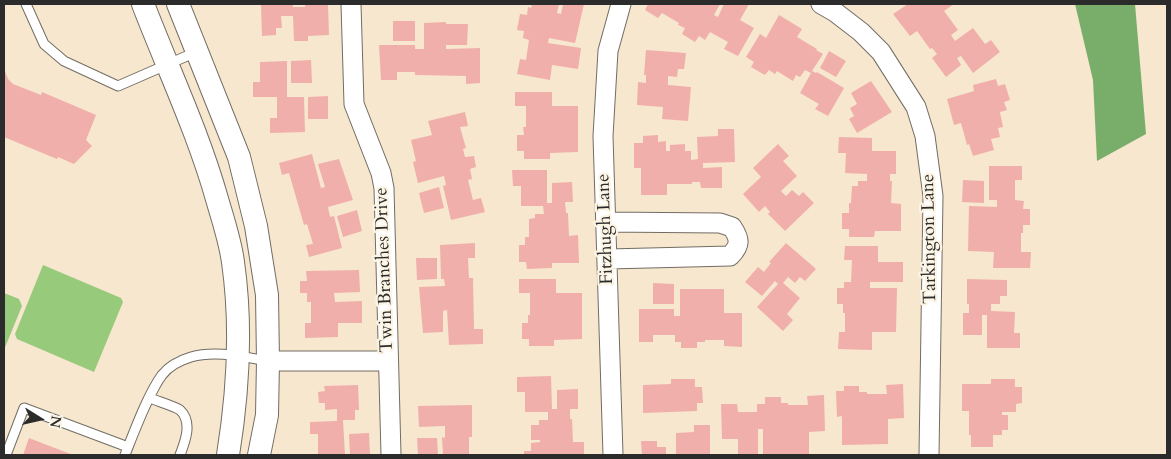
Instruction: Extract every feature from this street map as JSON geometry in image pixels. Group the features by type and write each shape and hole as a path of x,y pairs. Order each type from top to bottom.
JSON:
{"street":[{"path":"142,4 208,168 226,229 233,262 236,296 236,356 234,415 228,455"},
{"path":"178,4 239,158 256,226 267,295 268,361 267,416 259,455"},
{"name":"Twin Branches Drive","path":"268,361 388,361 384,188 381,172 354,104 350,4"},
{"name":"Fitzhugh Lane","path":"613,455 603,136 608,51 621,4"},
{"name":"Tarkington Lane","path":"821,4 836,12 862,32 881,52 916,107 925,136 933,196 929,455"},
{"path":"606,222 720,223 732,227 738,237 737,249 730,256 608,259"},
{"path":"388,361 391,455"}],"lane":[{"path":"26,4 44,44 64,61 118,86 197,51"},
{"path":"6,449 24,408 126,451 163,374 177,362 192,357 211,355 236,356 268,361"},
{"path":"150,398 179,410 187,422 186,438 180,455"}],"green space":[{"path":"1075,4 1135,4 1146,134 1097,161 1093,80"},
{"path":"43,265 121,298 123,302 94,372 17,339 15,334"},
{"path":"4,293 19,299 22,306 4,350"}],"building":[{"path":"261,4 293,4 293,7 305,7 305,4 328,4 329,35 308,36 308,41 294,41 293,16 281,16 282,28 276,28 276,35 262,36"},
{"path":"532,4 559,4 557,13 561,14 563,4 584,4 575,43 549,38 548,43 581,48 578,69 552,65 550,80 517,74 520,59 526,60 529,40 523,38 524,31 517,30 520,14 527,15 528,7 531,8"},
{"path":"648,4 720,4 714,15 718,17 724,4 749,4 740,20 754,28 738,56 724,49 728,42 710,32 705,40 699,36 695,42 682,34 685,28 678,25 679,23 662,13 658,18 645,10"},
{"path":"908,4 954,4 944,11 958,30 951,35 955,41 973,28 985,44 991,40 1000,52 973,73 961,56 957,58 961,65 946,77 932,58 937,54 932,48 930,49 917,31 910,36 893,14"},
{"path":"779,15 802,29 797,37 823,54 812,71 844,88 828,116 815,109 819,104 800,93 811,73 805,70 800,77 796,75 793,81 777,71 775,74 769,70 765,75 751,67 754,62 746,57 760,34 766,38"},
{"path":"393,21 415,21 415,41 393,41"},
{"path":"446,22 446,24 468,24 467,45 446,45 446,49 480,48 480,83 466,84 466,76 415,75 415,72 397,72 397,80 381,80 379,45 415,45 415,49 424,49 424,23"},
{"path":"646,50 686,53 684,69 678,69 677,77 668,76 668,85 691,87 688,121 662,119 663,107 637,105 638,82 646,83 646,75 644,75"},
{"path":"829,51 846,61 836,77 820,68"},
{"path":"311,60 312,83 291,83 291,61"},
{"path":"287,61 287,97 304,97 305,132 270,133 270,118 277,118 277,97 253,97 253,82 260,82 260,62"},
{"path":"4,69 8,79 13,84 41,95 42,92 96,115 86,140 92,146 74,164 4,137"},
{"path":"996,79 998,86 1005,84 1010,100 1004,102 1007,110 1000,112 1003,127 998,128 1000,137 991,139 994,150 973,156 969,144 967,145 961,123 954,125 947,99 974,91 973,85"},
{"path":"871,81 892,112 857,133 849,119 854,116 850,108 857,104 851,93"},
{"path":"515,92 552,92 552,106 578,106 578,152 550,153 550,159 524,159 524,151 517,151 517,135 524,135 523,127 526,127 526,106 515,106"},
{"path":"328,96 328,119 308,119 308,97"},
{"path":"465,112 468,126 460,127 466,148 463,149 465,157 474,156 476,167 470,169 472,179 468,180 473,200 481,198 485,212 451,220 443,186 446,185 444,176 418,183 413,162 416,161 411,140 432,135 428,121"},
{"path":"718,129 734,129 735,162 703,163 703,168 722,167 722,188 701,188 700,182 692,182 692,184 667,184 667,195 641,195 641,168 634,168 634,143 643,143 643,136 658,135 658,142 666,141 666,151 670,151 670,145 685,144 685,151 691,151 691,160 698,159 697,137 718,136"},
{"path":"839,137 872,138 872,151 896,151 896,174 890,174 890,181 892,181 891,203 901,204 901,231 875,231 874,237 849,237 849,229 842,229 842,213 849,213 852,186 858,186 858,181 867,181 867,174 845,173 846,153 838,153"},
{"path":"778,144 789,156 783,161 797,176 781,191 786,196 792,190 799,196 803,192 814,203 785,231 768,214 770,212 765,206 759,212 743,194 761,177 753,168"},
{"path":"312,154 321,188 325,187 318,164 339,159 353,200 328,207 330,217 334,216 342,248 309,257 306,245 313,244 307,224 304,225 289,173 282,175 279,163"},
{"path":"989,166 1022,166 1022,180 1015,180 1015,200 1024,201 1023,209 1030,209 1030,225 1023,225 1023,233 1021,233 1021,252 1031,252 1030,268 993,268 994,252 968,251 969,206 997,207 997,200 989,200"},
{"path":"512,170 547,170 547,203 552,203 552,183 572,182 573,202 565,202 566,213 568,213 569,236 578,235 579,263 552,263 552,268 527,269 526,262 519,262 519,245 525,245 525,237 529,237 529,219 535,218 535,214 544,214 543,206 521,206 521,186 513,186"},
{"path":"963,180 984,181 984,203 962,202"},
{"path":"439,187 444,208 424,213 419,193"},
{"path":"357,210 362,231 343,237 337,216"},
{"path":"475,243 475,258 468,258 469,278 473,278 474,329 483,329 483,344 449,345 447,310 443,311 443,332 423,333 419,287 445,286 444,279 441,279 440,245"},
{"path":"786,243 816,269 805,281 800,277 795,283 788,277 783,283 800,298 787,314 793,320 783,331 757,307 778,284 775,281 762,296 745,282 758,267 764,272 771,263 769,262"},
{"path":"845,246 878,246 878,262 903,262 903,282 870,282 870,288 897,288 896,332 872,332 872,350 838,349 839,332 845,332 845,313 843,313 843,304 837,304 837,288 844,288 844,282 851,282 852,260 844,260"},
{"path":"416,258 437,258 437,279 417,280"},
{"path":"359,270 360,292 334,293 335,302 362,301 362,323 338,323 338,337 305,338 305,323 311,323 311,302 307,302 307,293 300,293 300,281 307,281 306,271"},
{"path":"519,279 556,279 556,293 582,293 582,339 554,340 554,346 529,346 529,339 522,339 522,323 528,323 530,293 519,293"},
{"path":"967,279 1007,280 1007,296 1000,296 1000,304 991,304 991,311 1015,312 1014,333 1020,333 1020,348 987,348 987,315 982,315 982,335 963,335 963,313 969,313"},
{"path":"653,283 674,284 674,304 653,304"},
{"path":"680,289 724,289 724,313 742,313 742,347 724,346 724,340 705,340 705,342 697,342 697,348 681,348 681,342 675,342 675,335 653,335 653,342 639,342 639,309 674,309 674,316 680,316"},
{"path":"551,376 552,409 557,409 557,390 578,389 578,409 570,409 570,419 572,419 573,442 584,442 584,455 524,455 524,451 531,451 531,443 540,442 540,440 531,440 531,425 539,425 539,420 548,420 548,412 525,412 525,392 517,392 517,377"},
{"path":"671,379 695,379 695,387 702,387 703,403 697,403 697,411 643,413 643,385 671,384"},
{"path":"991,379 1015,379 1015,387 1022,387 1022,403 1016,404 1016,412 1002,412 1002,415 1008,415 1008,430 1002,430 1002,435 993,435 993,447 971,447 969,411 962,411 962,384 991,384"},
{"path":"903,384 904,418 888,419 888,444 842,445 842,416 837,417 836,391 844,391 844,386 859,386 859,392 887,394 886,385"},
{"path":"358,385 359,410 355,410 355,420 343,420 345,455 318,455 318,434 310,434 310,422 337,421 337,409 325,410 325,403 319,403 318,392 325,391 324,386"},
{"path":"824,395 825,431 809,432 809,455 763,455 763,429 758,429 758,455 738,455 738,439 722,439 721,404 737,404 738,412 757,412 757,404 765,404 765,397 781,397 781,403 788,403 788,405 808,405 807,396"},
{"path":"472,405 472,437 469,437 469,455 443,455 442,437 445,438 445,426 419,427 418,406"},
{"path":"694,425 710,425 710,455 676,455 676,433 694,432"},
{"path":"369,433 370,455 350,455 349,434"},
{"path":"29,438 73,455 23,455"},
{"path":"417,438 437,438 438,455 418,455"},
{"path":"641,441 657,441 657,447 666,447 666,455 642,455"}]}
